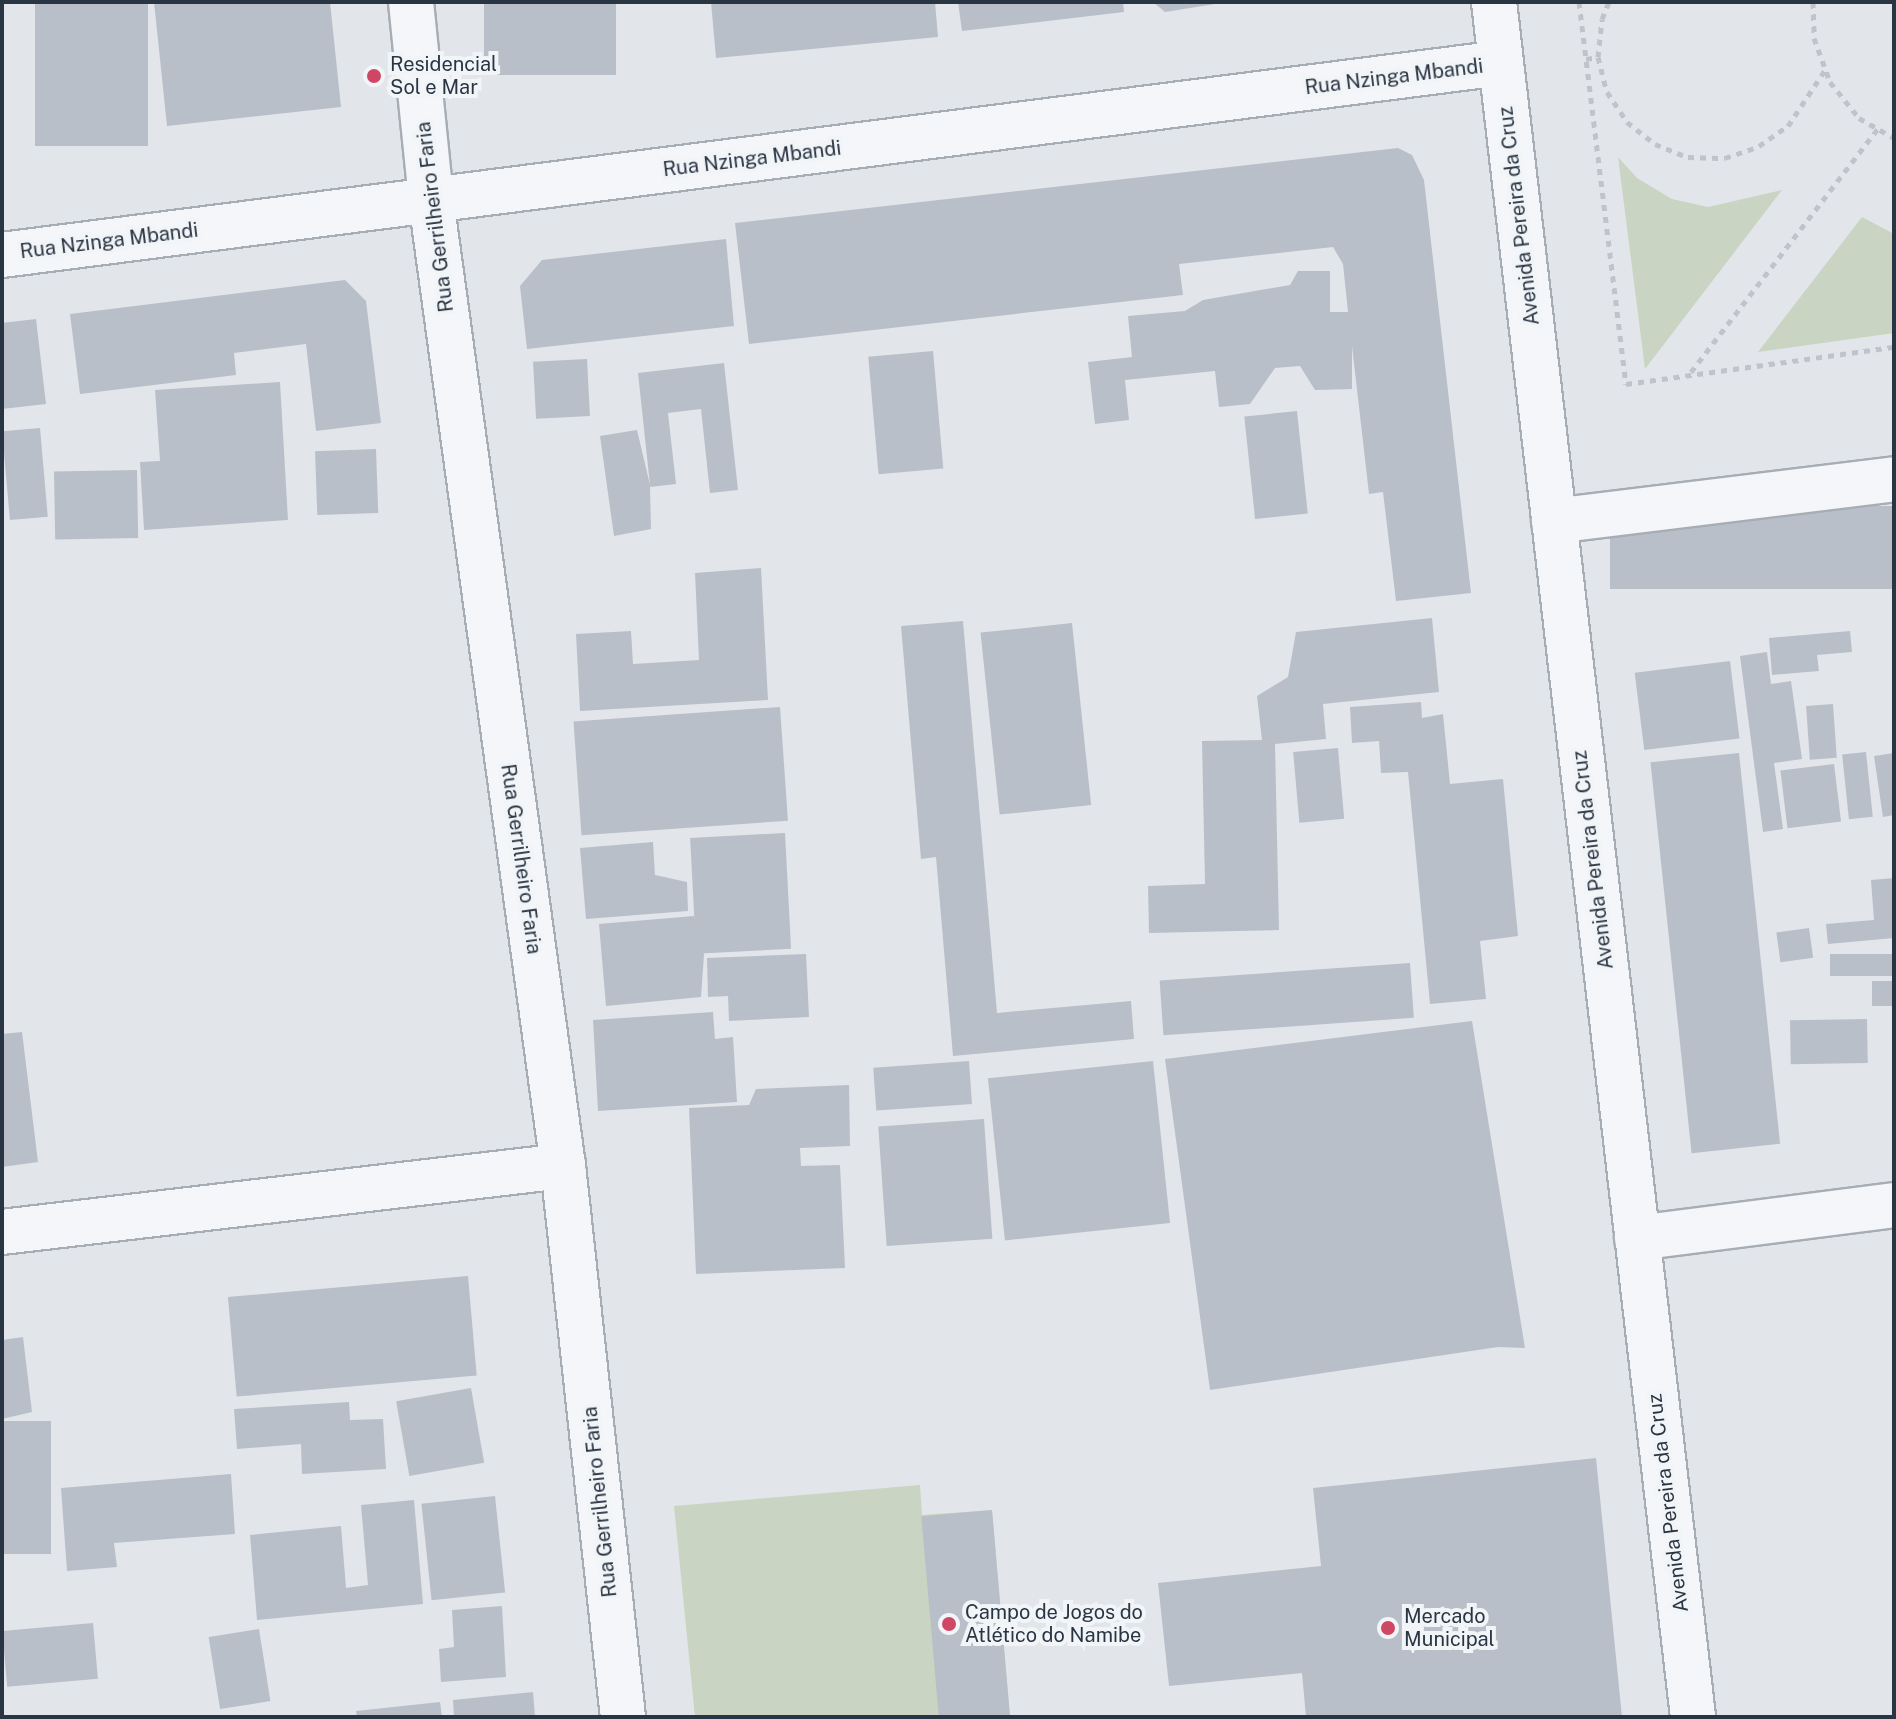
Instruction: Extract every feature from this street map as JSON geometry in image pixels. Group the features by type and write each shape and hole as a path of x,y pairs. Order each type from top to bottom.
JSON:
{"street":[{"name":"Rua Gerrilheiro Faria","path":"411,2 431,200 563,1166 623,1717"},
{"name":"Avenida Pereira da Cruz","path":"1494,2 1693,1717"},
{"name":"Rua Nzinga Mbandi","path":"2,255 1501,63"},
{"path":"1554,521 1894,479"},
{"path":"2,1232 563,1166"},
{"path":"1637,1238 1894,1205"}],"path":[{"path":"1579,2 1626,384 1691,372 1894,347"},
{"path":"1609,2 1602,19 1598,57 1607,92 1627,122 1655,144 1688,157 1725,158 1759,146 1788,126 1825,70"},
{"path":"1813,2 1814,38 1825,70 1859,118 1894,138"},
{"path":"1586,59 1598,57"},
{"path":"1691,372 1878,128"}],"green space":[{"path":"1618,157 1637,178 1672,199 1708,207 1782,190 1645,369"},
{"path":"1862,217 1894,234 1894,333 1758,352"},
{"path":"920,1485 922,1515 992,1510 1010,1717 695,1717 674,1506"}],"building":[{"path":"35,2 148,2 148,146 35,146"},
{"path":"154,2 330,2 341,107 167,126"},
{"path":"484,2 616,2 616,75 484,75"},
{"path":"711,2 935,2 938,37 716,58"},
{"path":"958,2 1123,2 1124,12 962,31"},
{"path":"1153,2 1215,2 1215,4 1165,12"},
{"path":"1398,148 1412,155 1424,180 1471,593 1396,601 1383,492 1369,494 1352,346 1352,389 1315,390 1300,366 1275,368 1250,404 1219,407 1215,371 1125,380 1129,420 1095,424 1088,362 1132,357 1128,316 1185,311 1203,300 1290,285 1298,271 1330,271 1330,312 1348,312 1343,264 1333,247 1179,264 1183,295 749,344 735,223"},
{"path":"726,239 734,326 527,349 520,286 542,260"},
{"path":"345,280 366,301 381,423 316,431 306,344 234,353 236,375 80,394 70,314"},
{"path":"36,319 46,404 2,409 2,323"},
{"path":"933,351 943,469 879,474 868,357"},
{"path":"587,359 590,416 536,419 533,362"},
{"path":"724,363 738,490 710,493 701,409 668,413 676,484 650,487 651,529 614,536 600,436 637,430 650,485 638,373"},
{"path":"280,382 288,520 144,530 140,462 160,461 155,390"},
{"path":"1297,411 1308,513 1255,519 1244,417"},
{"path":"40,428 48,517 10,520 2,431"},
{"path":"376,449 378,513 317,515 315,451"},
{"path":"137,470 138,538 55,539 54,471"},
{"path":"1610,506 1894,506 1894,589 1610,589"},
{"path":"761,568 768,700 580,711 576,634 631,631 633,664 699,660 695,573"},
{"path":"1432,618 1439,692 1323,704 1326,739 1275,744 1279,930 1149,933 1148,886 1205,884 1202,741 1262,740 1257,696 1288,677 1296,632"},
{"path":"963,621 997,1013 1131,1001 1134,1039 953,1056 936,857 921,859 901,626"},
{"path":"1072,623 1091,805 1000,815 981,633"},
{"path":"1850,631 1852,652 1817,655 1819,671 1772,675 1769,638"},
{"path":"1767,652 1771,684 1791,681 1802,759 1774,763 1783,829 1763,832 1740,656"},
{"path":"1730,661 1740,738 1644,750 1635,673"},
{"path":"1421,702 1422,718 1443,714 1450,784 1503,779 1518,936 1480,941 1486,999 1430,1004 1408,772 1381,773 1379,741 1352,743 1350,707"},
{"path":"1833,704 1837,758 1810,760 1806,706"},
{"path":"780,707 788,821 581,835 574,721"},
{"path":"1338,748 1344,819 1299,823 1293,752"},
{"path":"1866,752 1873,817 1849,819 1842,755"},
{"path":"1739,753 1780,1144 1692,1153 1650,762"},
{"path":"1894,753 1894,815 1883,817 1874,756"},
{"path":"1834,764 1841,822 1787,828 1780,771"},
{"path":"785,833 791,949 696,954 690,838"},
{"path":"653,842 655,875 687,882 688,911 586,919 580,848"},
{"path":"1894,878 1894,938 1828,944 1826,924 1874,920 1871,880"},
{"path":"694,916 704,955 701,997 606,1006 599,924"},
{"path":"1809,928 1813,958 1780,962 1776,933"},
{"path":"806,954 809,1017 729,1021 728,996 708,997 707,958"},
{"path":"1830,954 1894,954 1894,976 1830,976"},
{"path":"1410,963 1414,1018 1163,1035 1160,981"},
{"path":"1872,981 1894,981 1894,1006 1872,1006"},
{"path":"713,1012 715,1039 733,1037 737,1102 598,1111 593,1020"},
{"path":"1867,1019 1868,1063 1791,1064 1790,1020"},
{"path":"1472,1021 1525,1348 1498,1347 1210,1390 1165,1059"},
{"path":"22,1032 38,1162 2,1167 2,1034"},
{"path":"969,1061 972,1104 876,1111 873,1068"},
{"path":"1153,1061 1170,1223 1005,1240 988,1078"},
{"path":"849,1085 850,1146 800,1148 801,1166 840,1165 845,1268 696,1274 689,1108 749,1105 756,1089"},
{"path":"984,1119 992,1239 887,1246 878,1126"},
{"path":"468,1276 477,1376 237,1397 228,1297"},
{"path":"23,1337 32,1412 2,1419 2,1340"},
{"path":"471,1388 484,1463 409,1476 396,1401"},
{"path":"349,1402 350,1420 383,1419 386,1469 302,1474 301,1444 237,1449 234,1409"},
{"path":"2,1421 51,1421 51,1554 2,1554"},
{"name":"Mercado Municipal","path":"1596,1458 1622,1717 1306,1717 1302,1673 1169,1686 1158,1583 1321,1566 1313,1488"},
{"path":"231,1474 235,1534 114,1543 117,1567 67,1571 61,1488"},
{"path":"495,1496 505,1592 432,1600 421,1504"},
{"path":"414,1500 423,1604 257,1620 250,1535 341,1526 346,1588 368,1585 361,1505"},
{"path":"992,1510 1010,1717 939,1717 921,1516"},
{"path":"502,1606 506,1677 441,1682 439,1649 454,1647 452,1610"},
{"path":"93,1623 98,1679 7,1687 2,1631"},
{"path":"259,1629 270,1701 220,1709 209,1637"},
{"path":"533,1692 535,1717 454,1717 453,1700"},
{"path":"440,1702 442,1717 357,1717 356,1711"}],"place":[{"name":"Residencial Sol e Mar","path":"374,76"},
{"name":"Campo de Jogos do Atlético do Namibe","path":"949,1624"},
{"name":"Mercado Municipal","path":"1388,1628"}]}
